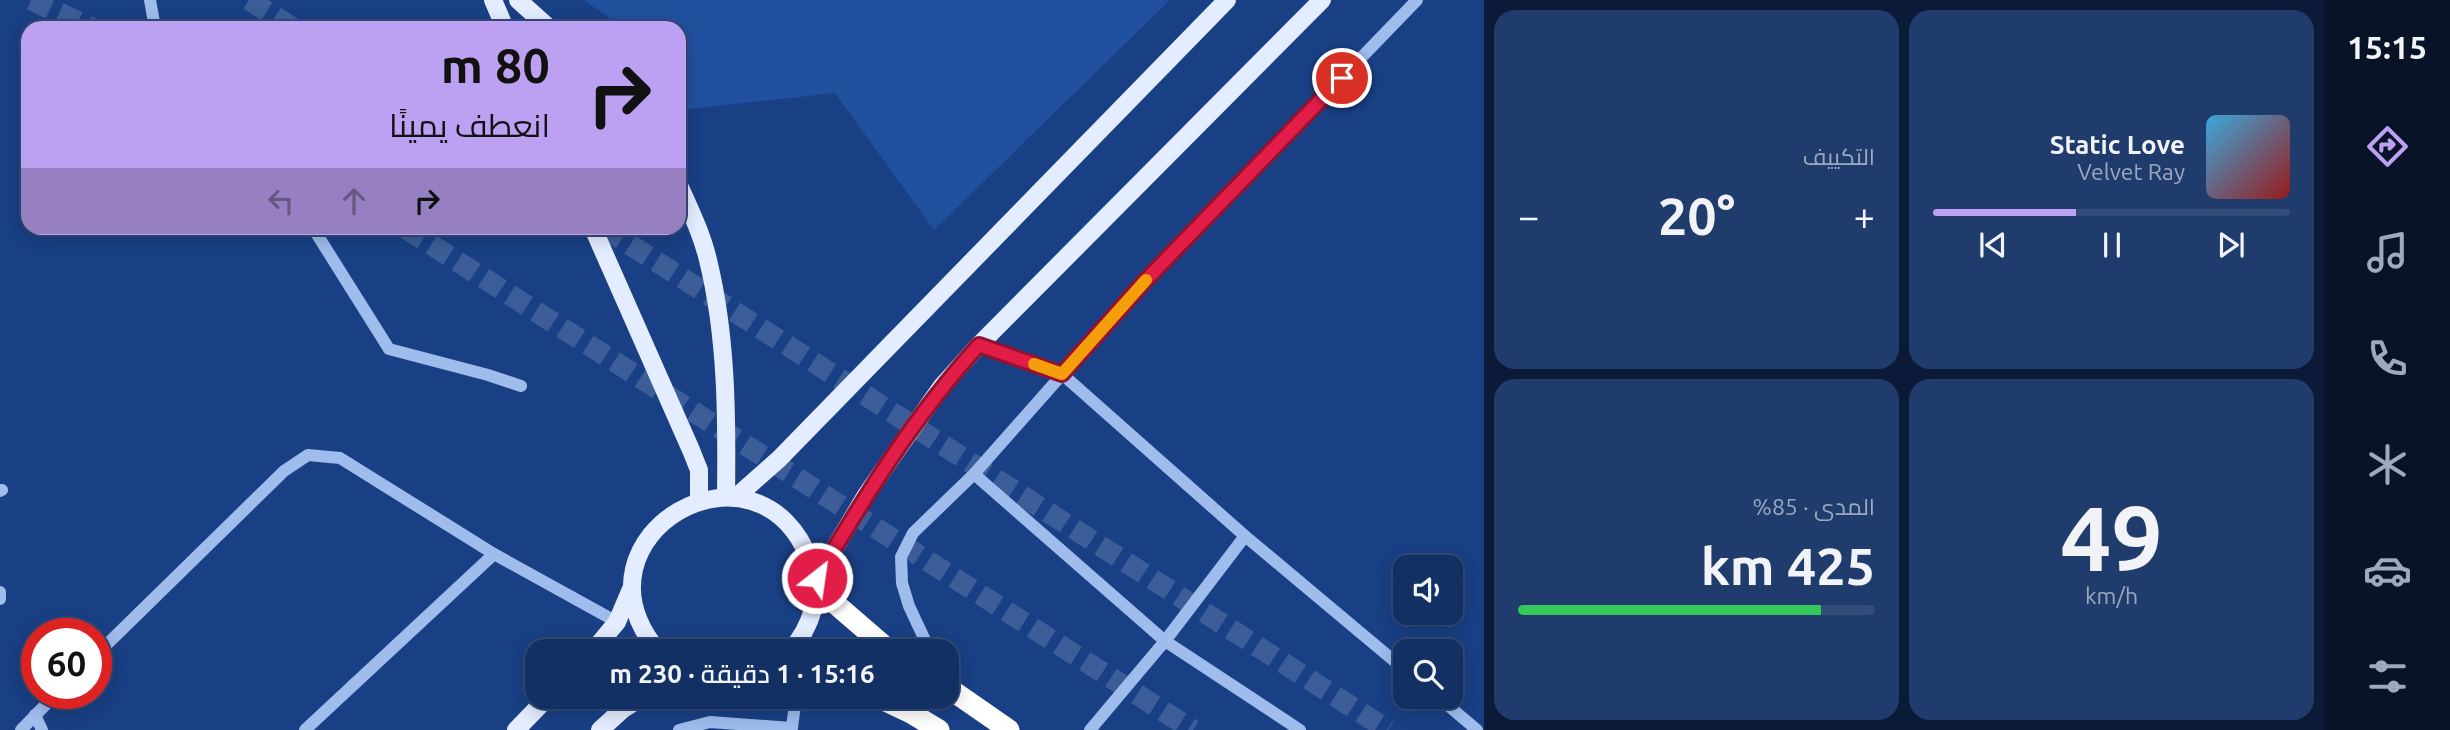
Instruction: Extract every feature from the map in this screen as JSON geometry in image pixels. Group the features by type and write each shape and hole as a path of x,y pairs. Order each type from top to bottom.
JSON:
{"highway":[{"path":"817,583 877,639"},
{"path":"959,695 1009,730"},
{"path":"903,709 939,730"}],"main road":[{"path":"493,0 502,21"},
{"path":"518,0 541,21"},
{"path":"730,498 779,459 1227,0"},
{"path":"798,639 808,624 817,583 866,495 942,386 979,345 1322,0"},
{"path":"686,201 698,228 714,287 721,341 730,498"},
{"path":"596,235 699,470 699,501"},
{"path":"648,639 635,612 633,586 636,564 645,542 659,524 678,510 699,501 730,498 763,506 788,522 805,546 817,583"},
{"path":"603,639 617,622 633,586"},
{"path":"516,730 536,709"},
{"path":"600,730 623,709"}],"street":[{"path":"150,0 154,21"},
{"path":"924,639 902,583 901,557 913,533 974,474 1144,282 1417,0"},
{"path":"317,235 389,349 521,386"},
{"path":"979,345 1062,374 1245,536 1393,660"},
{"path":"112,639 284,471 308,455 340,458 494,554 617,622"},
{"path":"974,474 1165,640 1300,730"},
{"path":"1090,730 1165,640 1245,536"},
{"path":"305,730 494,554"},
{"path":"0,592 0,599"},
{"path":"806,639 808,624"},
{"path":"21,730 41,709"},
{"path":"679,730 710,722 797,729 796,709"},
{"path":"1452,709 1477,730"},
{"path":"35,715 42,730"}],"shaded area":[{"path":"584,0 1170,0 934,230 835,93 686,109 686,21 612,20"}],"tunnel":[{"path":"31,0 77,21"},
{"path":"249,0 282,21"},
{"path":"416,235 1193,730"},
{"path":"615,235 1388,730"}],"slow traffic":[{"path":"1034,364 1062,374 1146,280"}],"route":[{"path":"817,578 866,495 893,456 942,386 979,345 1062,374 1144,282 1342,78"}]}
